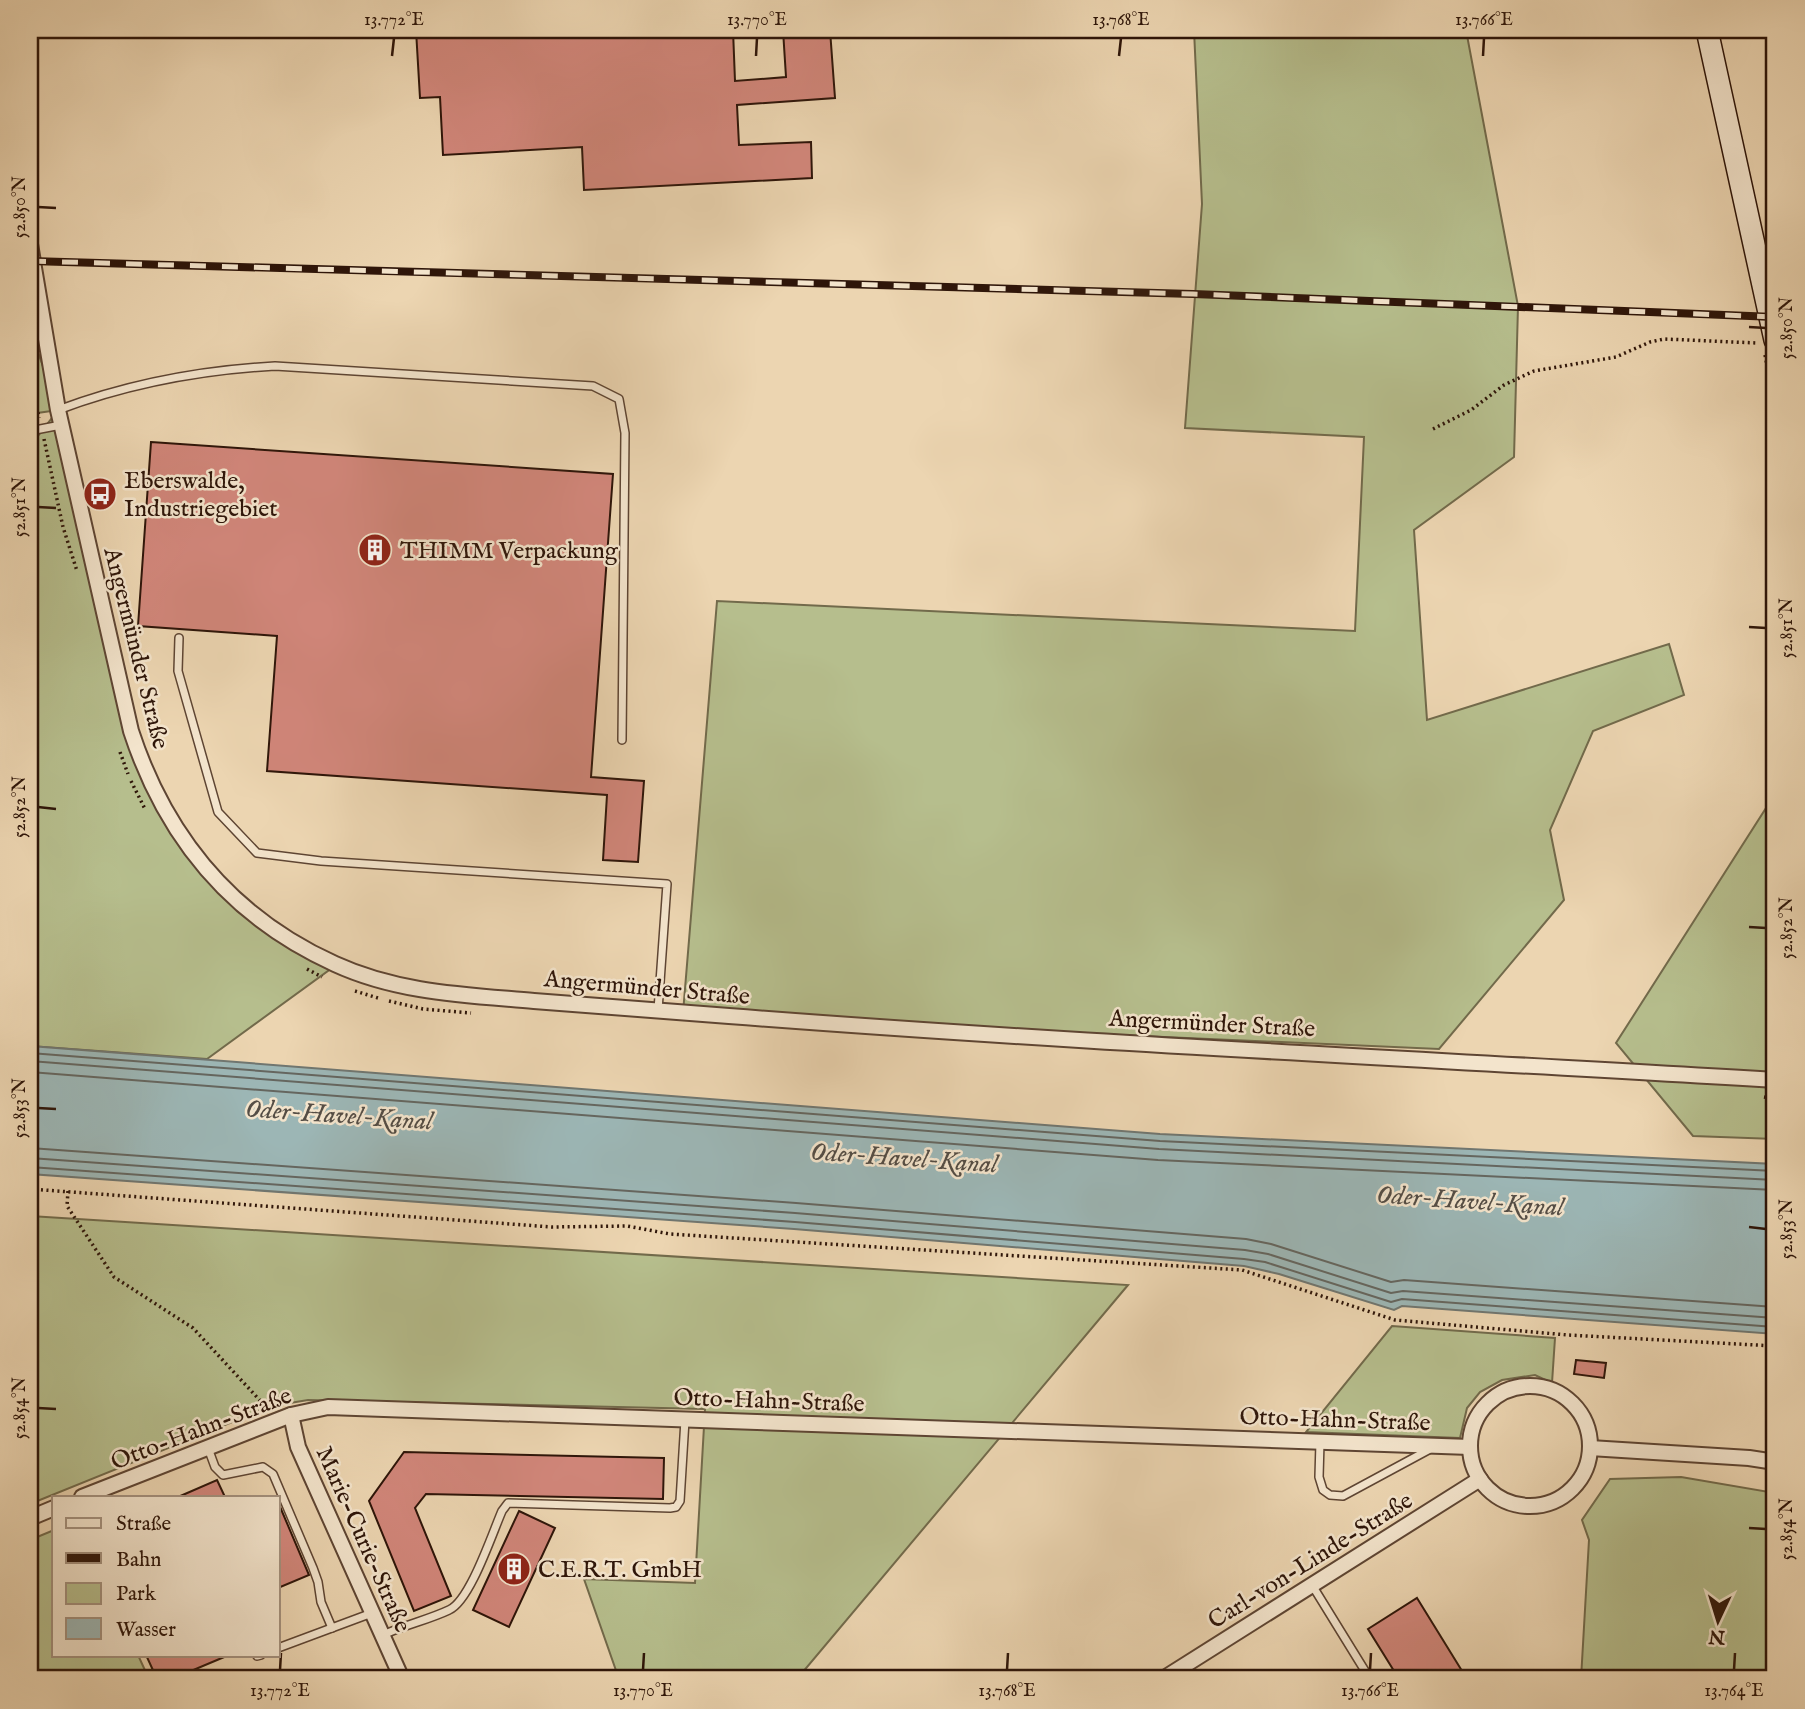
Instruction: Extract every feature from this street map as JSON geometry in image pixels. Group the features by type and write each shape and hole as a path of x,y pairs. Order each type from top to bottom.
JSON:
{"main road":[{"path":"1707,30 1769,341"}],"street":[{"name":"Angermünder Straße","path":"30,244 58,410 131,731 140,758 164,812 187,846 237,901 285,937 346,969 386,983 456,996 658,1011 1775,1080"},
{"path":"1531,1386 1550,1389 1567,1398 1580,1412 1588,1429 1590,1448 1587,1467 1577,1483 1564,1496 1547,1504 1528,1506 1509,1502 1493,1493 1480,1479 1473,1464 1470,1447 1473,1427 1482,1410 1495,1397 1512,1388 1531,1386"},
{"name":"Otto-Hahn-Straße","path":"85,1496 285,1418 328,1407 1470,1447"},
{"name":"Marie-Curie-Straße","path":"285,1418 402,1679"},
{"path":"1590,1448 1775,1462"},
{"name":"Carl-von-Linde-Straße","path":"1163,1679 1480,1479"},
{"path":"30,1518 52,1509"}],"lane":[{"path":"58,410 91,397 194,375 275,366 593,386 619,399 625,433 622,740"},
{"path":"30,431 62,425"},
{"path":"179,638 178,671 218,812 257,853 321,862 667,884 658,1011"},
{"path":"382,1635 450,1610 465,1597 504,1506 508,1503 676,1507 680,1501 685,1420"},
{"path":"1320,1442 1319,1476 1323,1490 1330,1495 1343,1496 1438,1446"},
{"path":"208,1448 215,1467 223,1475 263,1467 273,1474 313,1568 321,1602 332,1628"},
{"path":"1312,1585 1370,1679"},
{"path":"280,1647 372,1613"}],"path":[{"path":"1433,429 1472,410 1504,385 1534,371 1616,357 1650,342 1664,339 1769,341 1775,407"},
{"path":"30,369 63,527 77,572"},
{"path":"119,746 138,797 150,817"},
{"path":"302,966 326,978"},
{"path":"350,989 422,1009 473,1014"},
{"path":"1757,1096 1775,1099"},
{"path":"30,1189 552,1227 626,1226 670,1234 1242,1270 1395,1320 1567,1335 1775,1346"},
{"path":"68,1191 67,1206 114,1277 193,1328 285,1418"}],"green space":[{"path":"1194,30 1466,30 1518,306 1514,457 1414,530 1427,720 1669,644 1684,695 1593,731 1550,830 1564,900 1439,1049 775,1020 683,1013 717,601 1355,631 1364,437 1185,428 1202,204"},
{"path":"30,329 58,410 30,414"},
{"path":"58,410 131,731 157,792 212,876 285,937 336,965 207,1059 30,1046 30,442 34,441"},
{"path":"1775,794 1775,1139 1693,1136 1616,1043"},
{"path":"30,1216 1128,1285 797,1679 619,1679 584,1579 695,1583 705,1409 308,1400 272,1406 30,1504"},
{"path":"1392,1326 1555,1338 1552,1383 1535,1375 1502,1380 1480,1392 1467,1408 1460,1438 1306,1432"},
{"path":"1681,1477 1775,1493 1775,1679 1581,1679 1589,1540 1582,1520 1610,1479"},
{"path":"52,1531 52,1656 138,1656 149,1679 30,1679 30,1540"}],"water":[{"name":"Oder-Havel-Kanal","path":"30,1046 1160,1134 1775,1164 1775,1334 1402,1306 1394,1310 1279,1274 1244,1266 794,1229 30,1174"}],"building":[{"path":"416,30 733,30 735,81 786,77 783,30 830,30 835,98 737,105 739,145 811,142 812,178 584,190 582,147 443,155 440,97 420,98"},
{"name":"THIMM Verpackung","path":"151,442 613,474 591,777 644,781 638,862 603,860 607,795 267,771 277,636 138,626"},
{"path":"1576,1360 1606,1363 1604,1378 1574,1374"},
{"path":"404,1452 664,1458 663,1499 426,1494 415,1508 451,1596 414,1611 369,1501"},
{"path":"217,1480 225,1496 180,1496"},
{"path":"280,1507 309,1575 280,1587"},
{"name":"C.E.R.T. GmbH","path":"519,1511 555,1528 509,1627 473,1610"},
{"path":"1417,1598 1467,1679 1399,1679 1368,1629"},
{"path":"146,1656 227,1656 172,1679 157,1679"}],"railway":[{"path":"30,261 1193,294 1775,317"}],"place":[{"name":"Eberswalde, Industriegebiet","path":"100,494"},
{"name":"THIMM Verpackung","path":"375,550"},
{"name":"C.E.R.T. GmbH","path":"514,1569"}]}
